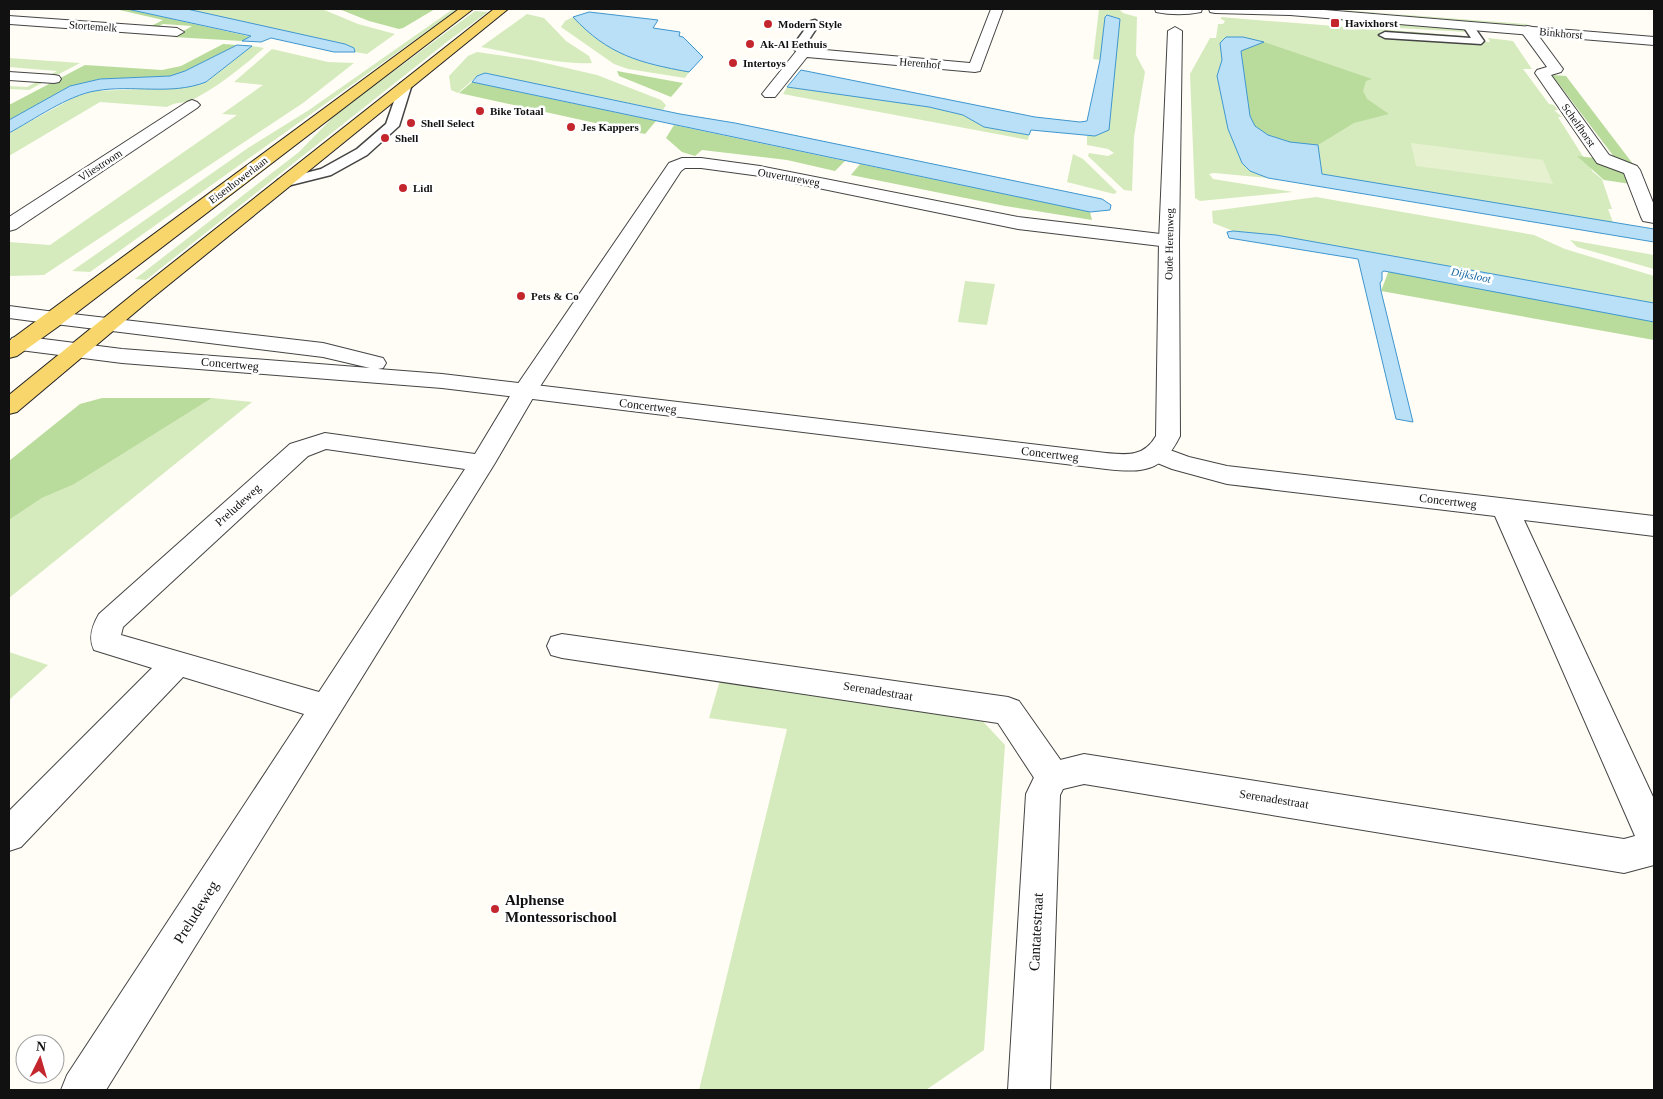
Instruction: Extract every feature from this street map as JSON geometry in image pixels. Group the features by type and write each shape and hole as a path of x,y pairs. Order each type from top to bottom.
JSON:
{"main road":[{"name":"Eisenhowerlaan","path":"12,345 55,318 465,10"},
{"path":"9,407 283,183 499,12"}],"street":[{"name":"Stortemelk","path":"9,20 35,9"},
{"name":"Herenhof","path":"803,52 975,68 997,9"},
{"path":"1175,31 1166,26 1162,9 1182,11 1196,9"},
{"name":"Binkhorst","path":"1215,9 1289,12 1316,11 1654,42"},
{"name":"Binkhorst","path":"1268,9 1289,12"},
{"name":"Oude Herenweg","path":"1159,454 1168,436 1169,241 1175,31 1181,26 1182,11"},
{"name":"Stortemelk","path":"9,20 177,32"},
{"name":"Schelfhorst","path":"1527,30 1556,69 1542,73 1603,159 1631,170 1650,217 1654,218"},
{"path":"770,94 803,52"},
{"path":"9,76 54,79"},
{"name":"Vliestroom","path":"9,225 192,105"},
{"name":"Ouvertureweg","path":"525,391 662,185 675,167 682,163 783,174 1018,223 1169,241"},
{"path":"9,312 55,318"},
{"name":"Concertweg","path":"55,318 323,350 442,381"},
{"name":"Concertweg","path":"12,345 442,381 1121,462 1145,460 1159,454 1228,475 1654,526"},
{"name":"Preludeweg","path":"82,1090 482,463 525,391"},
{"name":"Preludeweg","path":"326,707 105,642 109,622 299,450 325,441 482,463"},
{"name":"Serenadestraat","path":"562,646 1008,711 1052,776 1084,769 1624,856 1651,849 1652,835 1505,508"},
{"path":"9,835 176,664"},
{"name":"Cantatestraat","path":"1029,1090 1043,794 1052,776"}],"lane":[{"path":"803,52 798,47 815,23"},
{"path":"1385,35 1477,42 1468,26"},
{"path":"283,183 326,172 362,152 392,126 406,84"}],"green space":[{"path":"115,9 127,9 252,37 242,41 173,37 192,26 163,24 155,28 149,27 163,20"},
{"path":"187,9 322,9 358,24 395,34 367,54 355,52 354,48 345,44"},
{"path":"339,9 435,9 399,29 369,21"},
{"path":"453,9 458,9 90,272 72,271 248,148 309,110"},
{"path":"1099,9 1119,9 1123,13 1137,17 1136,55 1145,72 1134,137 1132,191 1124,190 1088,156 1089,153 1108,156 1114,153 1108,149 1087,145 1087,136 1096,136 1105,17 1100,60 1093,59"},
{"path":"1344,10 1527,25 1500,25 1495,23 1374,13 1373,15 1345,13"},
{"path":"475,11 488,12 448,41 146,280 135,279 299,152 336,114"},
{"path":"527,14 544,18 566,41 589,56 592,63 551,60 481,47"},
{"path":"573,17 586,30 612,49 640,61 689,72 685,78 628,69 614,64 561,27 565,21"},
{"path":"1221,17 1464,36 1370,31 1490,42 1488,38 1513,41 1532,69 1523,69 1549,104 1554,105 1558,110 1554,110 1562,117 1558,117 1593,172 1602,179 1612,209 1608,209 1616,230 1309,184 1220,43 1222,60 1217,76 1228,129 1242,163 1250,171 1268,178 1209,174 1213,179 1293,192 1200,201 1195,198 1190,74 1210,38 1216,38 1218,24 1223,24 1225,21"},
{"path":"1354,22 1463,28 1466,32 1365,26"},
{"path":"1264,42 1372,79 1366,81 1363,91 1367,99 1389,114 1354,123 1318,145 1290,142 1268,135 1255,126 1250,116 1241,50"},
{"path":"223,44 237,45 185,71 170,76 100,79 70,86 9,120 9,105 85,65 162,70 181,66"},
{"path":"252,46 264,48 221,83 189,101 167,107 100,102 9,156 9,133 77,96 95,91 188,87 207,82"},
{"path":"272,49 328,62 354,63 303,103 44,275 9,276 9,242 50,245 237,115 222,114 263,85 234,82"},
{"path":"477,52 532,60 597,75 661,100 666,105 663,110 485,73 477,76 458,93 451,90 449,76 468,56"},
{"path":"9,58 80,63 29,90 9,89 9,86 27,87 57,71 9,67"},
{"path":"617,71 683,83 671,97 619,76"},
{"path":"1552,75 1566,76 1633,164 1618,162"},
{"path":"472,82 656,121 645,134 459,93"},
{"path":"787,87 929,107 963,115 984,127 1029,135 1028,140 783,94"},
{"path":"674,125 845,161 835,171 787,160 702,150 695,156 682,152 666,138"},
{"path":"1411,143 1543,160 1553,184 1416,166"},
{"path":"1073,154 1083,159 1117,192 1114,194 1067,182"},
{"path":"1577,156 1603,159 1631,170 1637,185 1604,180"},
{"path":"860,164 1090,212 1092,220 1005,206 851,175"},
{"path":"1316,197 1534,235 1565,249 1654,276 1654,303 1276,235 1233,231 1213,223 1212,211"},
{"path":"1570,240 1654,255 1654,269 1577,247"},
{"path":"1389,270 1654,322 1654,340 1381,291"},
{"path":"965,281 995,284 987,325 958,322"},
{"path":"102,398 212,398 74,484 42,498 9,520 9,461 80,404"},
{"path":"212,398 252,402 9,598 9,520 42,498 74,483"},
{"path":"9,652 48,665 9,700"},
{"path":"721,677 977,715 1005,745 984,1050 926,1090 699,1090 787,729 709,718"}],"water":[{"path":"127,9 187,9 345,44 354,48 355,52 334,52 271,38 261,42 242,41 251,36"},
{"path":"589,12 658,20 653,28 680,32 679,36 683,37 703,57 689,72 640,61 612,49 586,30 573,17"},
{"path":"1107,15 1120,19 1109,130 1095,136 1031,130 1029,135 984,127 963,115 929,107 787,87 801,70 1035,117 1080,122 1087,121 1100,60 1105,17"},
{"path":"1226,37 1243,37 1264,42 1241,51 1250,116 1255,126 1268,135 1290,142 1318,145 1322,174 1654,229 1654,242 1268,178 1250,171 1242,163 1228,129 1217,76 1222,60 1220,43"},
{"path":"237,45 252,46 206,82 179,88 109,89 85,93 51,109 9,133 9,120 70,86 100,79 170,76 185,71"},
{"path":"485,73 1102,199 1111,205 1110,210 1090,212 472,82 477,76"},
{"name":"Dijksloot","path":"1227,232 1276,235 1654,303 1654,322 1384,271 1382,272 1380,283 1381,291 1413,422 1396,419 1358,259 1229,238"}],"place":[{"name":"Havixhorst","path":"1335,23"},
{"name":"Modern Style","path":"768,24"},
{"name":"Ak-Al Eethuis","path":"750,44"},
{"name":"Intertoys","path":"733,63"},
{"name":"Bike Totaal","path":"480,111"},
{"name":"Shell Select","path":"411,123"},
{"name":"Jes Kappers","path":"571,127"},
{"name":"Shell","path":"385,138"},
{"name":"Lidl","path":"403,188"},
{"name":"Pets & Co","path":"521,296"},
{"name":"Alphense Montessorischool","path":"495,909"}]}
